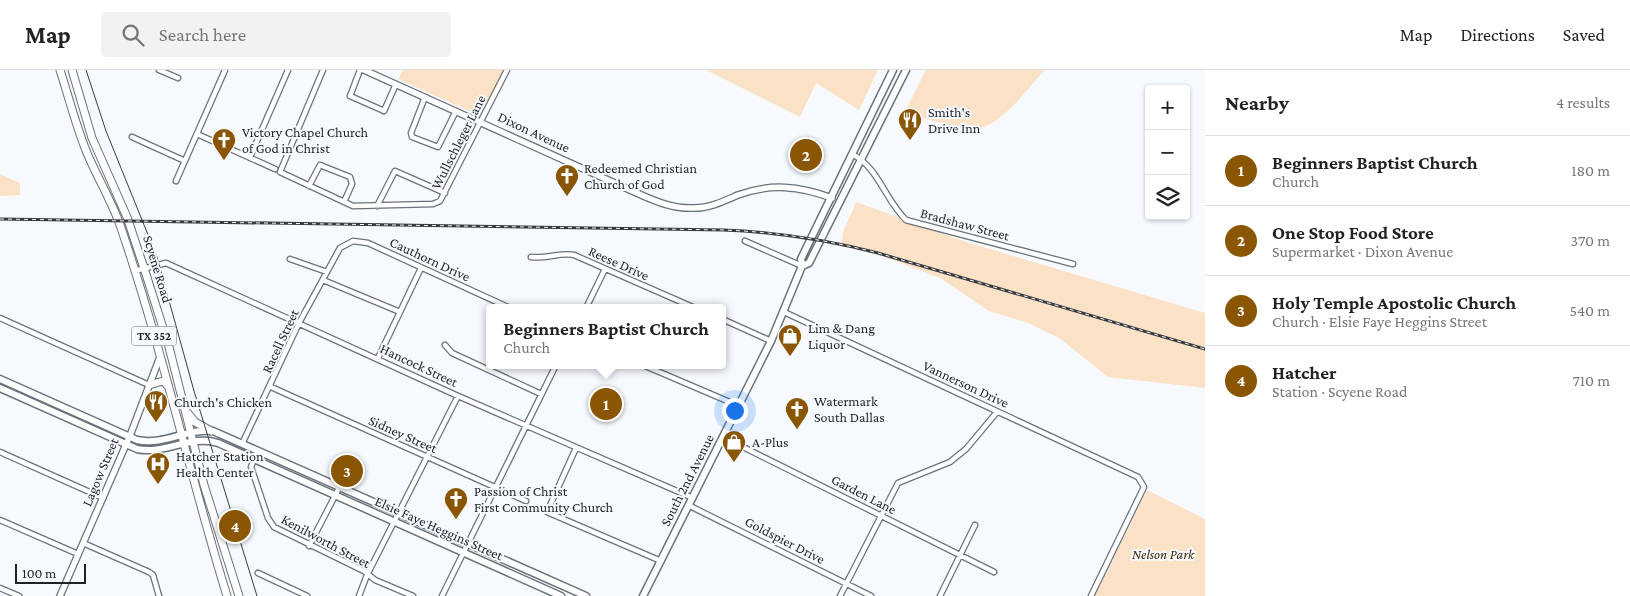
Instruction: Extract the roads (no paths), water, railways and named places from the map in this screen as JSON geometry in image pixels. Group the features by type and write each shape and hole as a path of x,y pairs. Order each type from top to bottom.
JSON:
{"main road":[{"name":"Scyene Road","path":"60,70 87,153 119,225 134,271 227,596"},
{"name":"Scyene Road","path":"72,70 99,154 132,229 238,596"},
{"name":"South 2nd Avenue","path":"643,596 690,506 771,341 802,266 801,259 893,70"},
{"name":"South 2nd Avenue","path":"802,266 809,263 906,70"},
{"path":"74,114 84,111"},
{"name":"Elsie Faye Heggins Street","path":"0,379 129,436 155,442 190,433 212,431 242,444 256,455 335,495 561,596"},
{"path":"149,386 163,381 168,386"},
{"name":"Elsie Faye Heggins Street","path":"0,388 125,445 155,451 192,442 214,441 256,455 399,513 586,596"},
{"path":"184,408 195,422 212,431"},
{"path":"216,560 224,563 231,573"}],"street":[{"path":"159,70 178,78"},
{"path":"176,181 225,70"},
{"path":"250,157 288,70"},
{"name":"Wullschleger Lane","path":"323,70 280,172 353,206 436,204 445,193 507,70"},
{"path":"364,70 350,96 384,111 396,84"},
{"name":"Dixon Avenue","path":"364,70 669,206 695,208 709,206 758,189 775,186 800,188 840,201"},
{"path":"425,97 411,133 412,138 438,148 456,111"},
{"path":"197,134 275,169"},
{"path":"132,137 185,161"},
{"name":"Bradshaw Street","path":"852,154 861,159 880,182 897,211 906,220 1073,264"},
{"path":"309,186 320,165 350,177 352,184 344,202"},
{"path":"377,206 395,171 445,193"},
{"name":"Cauthorn Drive","path":"340,248 347,243 361,241 501,304"},
{"path":"744,241 802,266"},
{"name":"Racell Street","path":"242,444 300,323 340,248"},
{"name":"Reese Drive","path":"531,257 548,258 568,254 686,304"},
{"path":"290,259 327,272"},
{"name":"Hancock Street","path":"134,271 166,263 458,396 693,498"},
{"path":"378,358 421,268"},
{"path":"588,304 605,270"},
{"path":"323,280 400,312"},
{"name":"Vannerson Drive","path":"784,312 1138,477 1144,487 1091,596"},
{"path":"0,318 149,386"},
{"path":"726,321 771,341"},
{"path":"445,345 452,353 486,369"},
{"name":"Lagow Street","path":"60,596 129,436 160,357"},
{"path":"487,369 541,394"},
{"path":"442,596 554,369"},
{"path":"652,369 739,406"},
{"name":"Sidney Street","path":"270,387 526,501"},
{"path":"359,596 367,575 458,396"},
{"path":"840,596 898,483 950,462 966,449 997,412"},
{"name":"Garden Lane","path":"723,437 994,572"},
{"path":"576,448 547,512 661,561"},
{"path":"0,452 103,498"},
{"name":"Kenilworth Street","path":"256,455 251,467 270,523 279,531 413,596"},
{"path":"309,546 339,488"},
{"name":"Goldspier Drive","path":"690,506 871,596"},
{"path":"0,520 78,554"},
{"path":"940,596 975,524"},
{"path":"83,543 153,575 159,596"},
{"path":"258,573 308,596"},
{"path":"0,588 18,596"}],"tram line":[{"path":"86,70 106,131 157,257 194,391 257,596"}],"railway":[{"path":"0,219 724,230 783,235 840,244 878,253 1205,349"}],"place":[{"name":"Smith's Drive Inn","path":"910,141"},
{"name":"One Stop Food Store","path":"806,155"},
{"name":"Victory Chapel Church of God in Christ","path":"224,161"},
{"name":"Redeemed Christian Church of God","path":"567,197"},
{"name":"Lim & Dang Liquor","path":"790,357"},
{"name":"Beginners Baptist Church","path":"606,404"},
{"name":"Church's Chicken","path":"156,423"},
{"name":"Watermark South Dallas","path":"797,430"},
{"name":"A-Plus","path":"734,463"},
{"name":"Holy Temple Apostolic Church","path":"347,471"},
{"name":"Hatcher Station Health Center","path":"158,485"},
{"name":"Passion of Christ First Community Church","path":"456,520"},
{"name":"Hatcher","path":"235,526"}],"park label":[{"name":"Nelson Park","path":"1163,554"}]}
